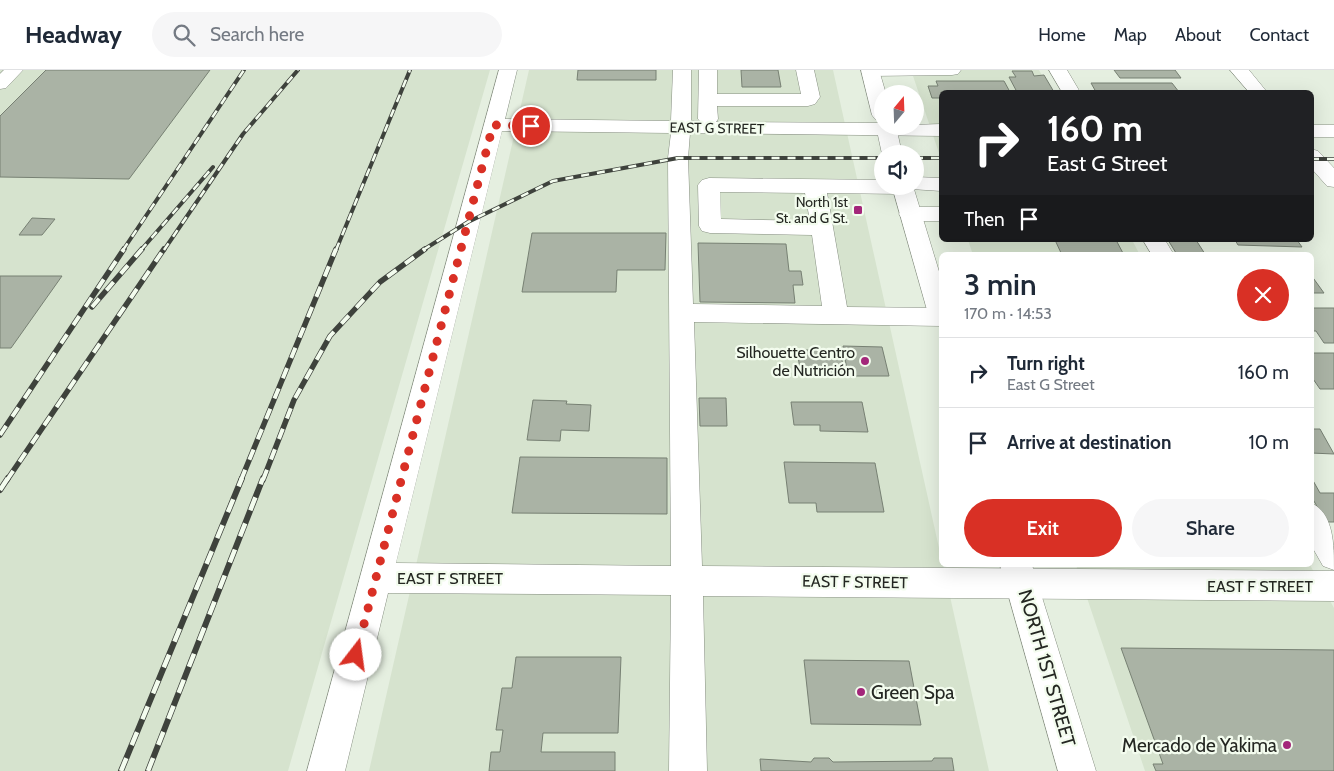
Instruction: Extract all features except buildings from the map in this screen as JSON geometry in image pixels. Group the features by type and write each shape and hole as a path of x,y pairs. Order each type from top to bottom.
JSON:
{"street":[{"path":"0,84 14,70"},
{"path":"326,771 508,70"},
{"path":"682,70 681,128 678,158 687,580 688,771"},
{"path":"708,70 708,128"},
{"path":"708,100 808,100 811,97 806,70"},
{"path":"874,85 870,70 952,70"},
{"path":"1058,70 1070,90"},
{"path":"1239,70 1256,90"},
{"name":"EAST G STREET","path":"493,125 708,128 874,124"},
{"name":"EAST G STREET","path":"924,128 939,130"},
{"path":"1314,131 1334,131"},
{"path":"1314,159 1334,182"},
{"path":"924,185 939,184"},
{"path":"822,228 710,226 709,185 874,186"},
{"path":"814,186 836,315"},
{"path":"907,195 910,214 939,310"},
{"path":"910,214 939,214"},
{"path":"681,313 939,317"},
{"path":"1314,521 1334,556"},
{"name":"EAST F STREET","path":"376,578 687,580 1019,574 1334,586"},
{"name":"NORTH 1ST STREET","path":"1019,574 1077,771"}],"shaded area":[{"path":"0,70 490,70 288,771 0,771"},
{"path":"529,70 833,70 939,548 939,567 943,567 989,771 369,771"},
{"path":"911,70 1039,70 1050,90 939,90 939,153 924,109 924,85 916,85"},
{"path":"969,242 1133,242 1138,252 972,252"},
{"path":"1077,567 1311,567 1334,608 1334,771 1145,771"}],"railway":[{"path":"123,250 244,70"},
{"path":"164,250 243,134 298,70"},
{"path":"336,250 410,70"},
{"path":"423,250 468,222 553,181 678,158 874,158"},
{"path":"924,158 939,158"},
{"path":"1314,159 1334,159"},
{"path":"141,250 213,167"},
{"path":"0,435 124,249"},
{"path":"92,307 142,249"},
{"path":"7,480 164,249"},
{"path":"241,480 336,249"},
{"path":"263,480 294,400 330,336 380,282 425,249"},
{"path":"0,490 8,478"},
{"path":"121,771 242,478"},
{"path":"148,771 263,478"}],"place":[{"name":"North 1st St. and G St.","path":"858,210"},
{"name":"Silhouette Centro de Nutrición","path":"865,361"},
{"name":"Green Spa","path":"861,692"},
{"name":"Mercado de Yakima","path":"1287,745"}],"route":[{"path":"356,655 493,125 531,126"}]}
